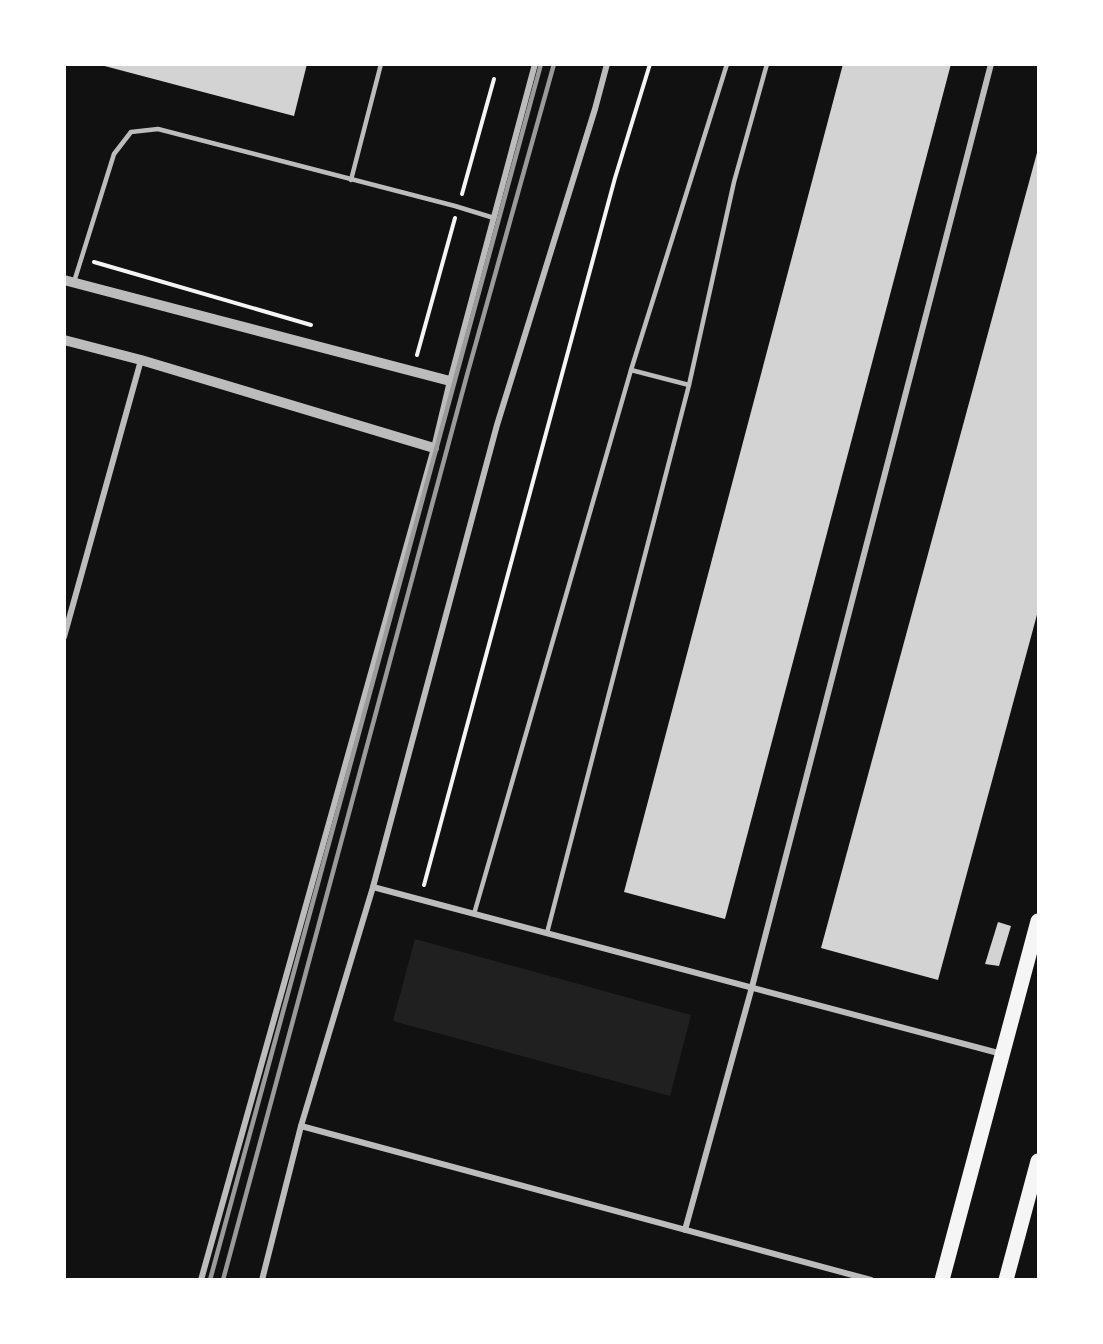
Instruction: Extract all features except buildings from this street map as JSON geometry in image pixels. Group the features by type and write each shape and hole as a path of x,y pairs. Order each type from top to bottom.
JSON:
{"main road":[{"path":"942,1280 1038,921"},
{"path":"1006,1280 1038,1161"}],"street":[{"path":"201,1280 434,448 535,64"},
{"path":"262,1280 302,1126 373,887 497,425 607,64"},
{"path":"685,1230 752,987 991,64"},
{"path":"69,281 450,381"},
{"path":"64,340 141,360 434,448"},
{"path":"64,637 141,360"},
{"path":"373,887 1004,1054"},
{"path":"302,1126 870,1280"}],"lane":[{"path":"351,180 381,64"},
{"path":"474,914 631,370 727,64"},
{"path":"547,933 689,385 734,182 767,64"},
{"path":"69,281 81,258 114,154 131,132 158,129 494,218"},
{"path":"631,370 689,385"}],"path":[{"path":"420,900 615,178 650,64"},
{"path":"406,352 417,355 494,79"},
{"path":"81,258 316,326"}],"shaded area":[{"path":"415,939 691,1015 670,1096 393,1021"}],"railway":[{"path":"210,1280 541,64"},
{"path":"223,1280 467,375 554,64"}]}
